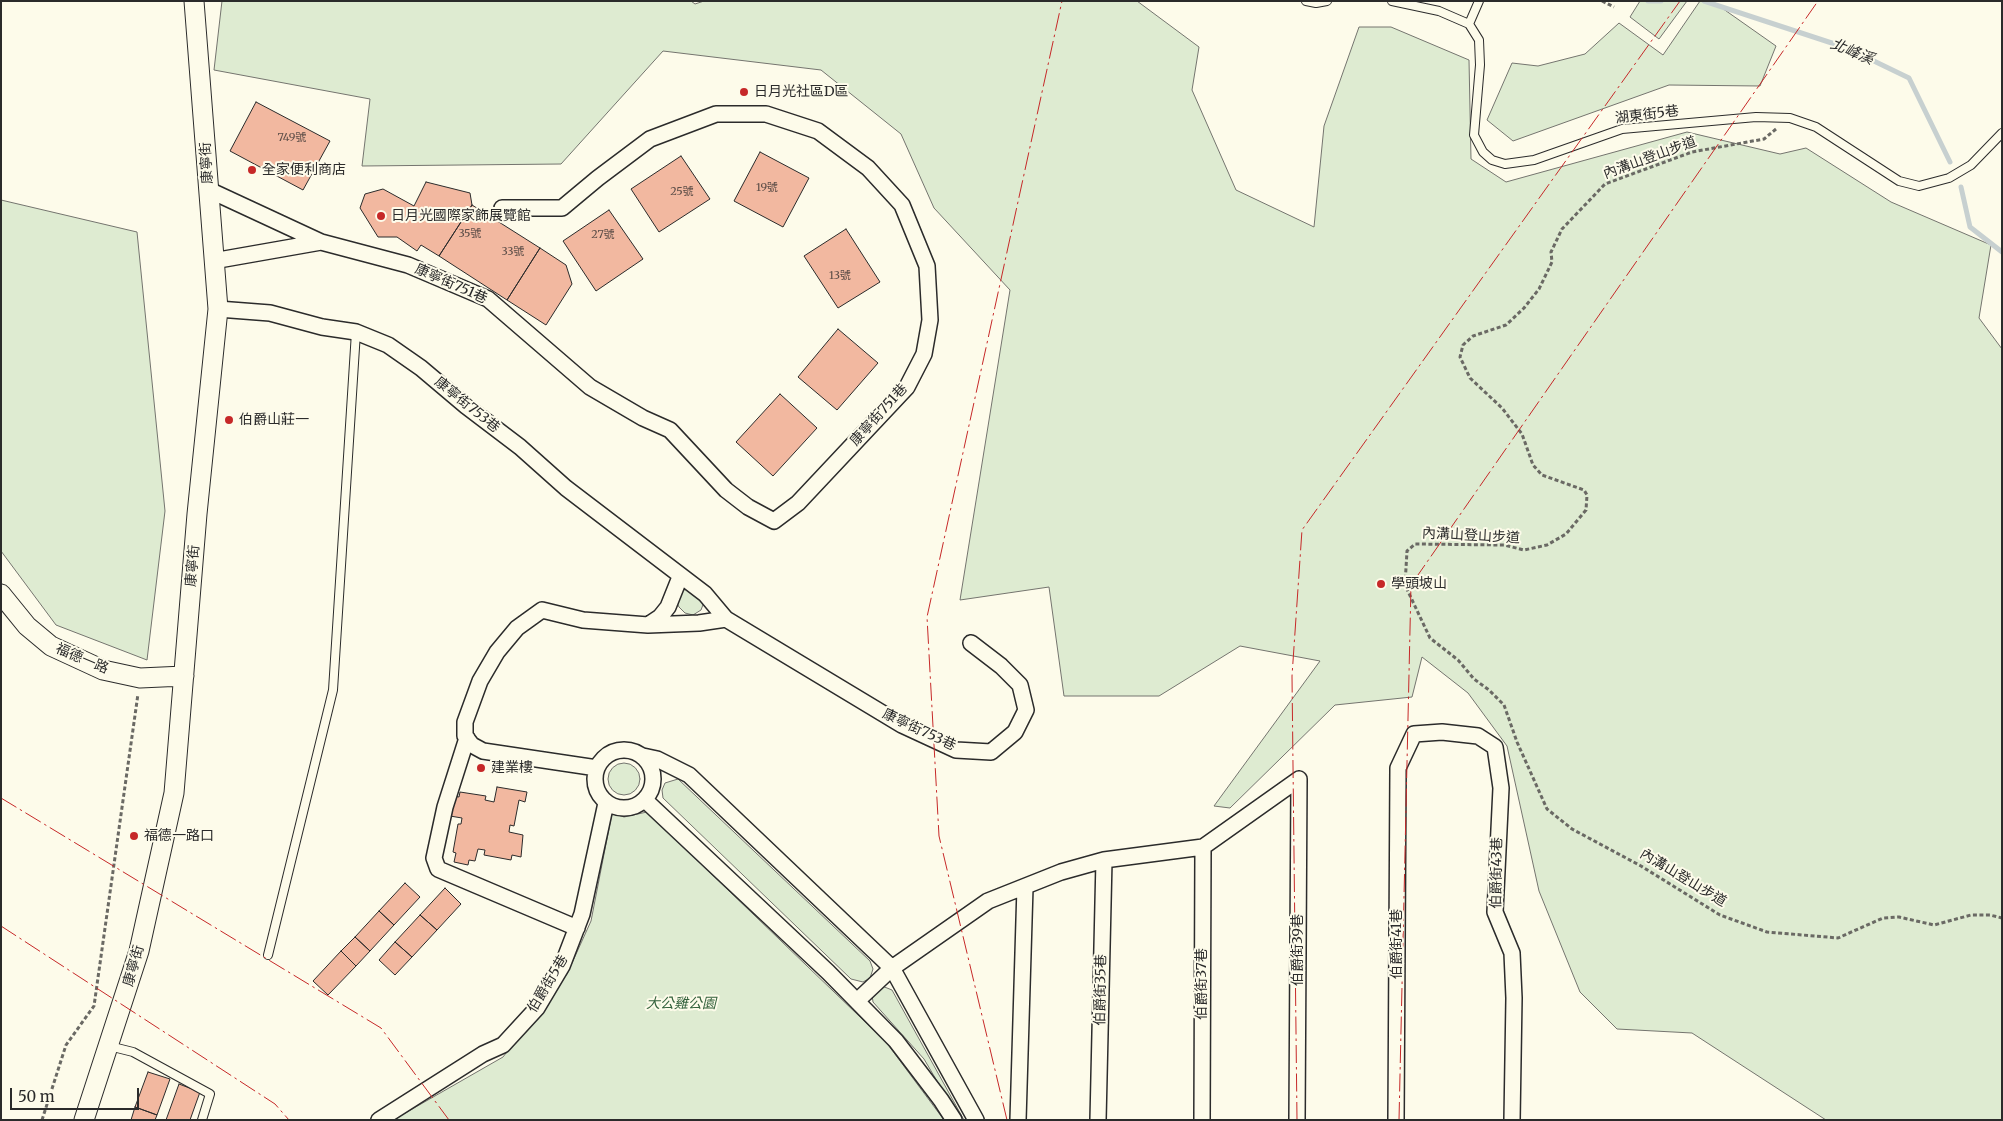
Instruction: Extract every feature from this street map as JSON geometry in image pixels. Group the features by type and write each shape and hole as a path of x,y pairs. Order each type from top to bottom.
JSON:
{"street":[{"name":"康寧街","path":"84,1120 139,951 174,793 197,514 218,309 194,1"},
{"name":"康寧街751巷","path":"209,190 321,242 408,265 488,299 590,387 643,418 670,430 726,490 748,506 774,521 798,503 907,388 924,354 930,320 927,266 902,205 868,168 818,131 766,114 716,114 650,139 562,208 502,208"},
{"name":"康寧街751巷","path":"213,261 321,242"},
{"name":"康寧街753巷","path":"218,309 270,313 356,332 388,345 421,368 566,488 712,600 726,619 902,725 956,750 992,752 1015,732 1026,710 1020,685 1001,666 972,644"},
{"path":"648,625 660,617 668,607 680,577"},
{"name":"福德一路","path":"1,594 27,626 51,646 103,670 140,678 184,676"},
{"path":"577,928 438,869 434,858 445,807 467,738 466,722 480,681 497,652 517,628 542,610 583,620 648,625 699,623 726,619"},
{"name":"伯爵街43巷","path":"1398,768 1414,734 1442,732 1478,736 1495,747 1501,788 1495,912 1512,953 1514,998 1512,1120"},
{"path":"467,738 472,745 483,751 597,768"},
{"path":"614,751 634,751 643,756 650,763 654,782 645,800 628,808 619,808 606,803 597,791 594,782 597,768 606,756 614,751"},
{"path":"643,756 657,759 689,775 892,968 976,1120"},
{"name":"伯爵街41巷","path":"1396,1120 1398,768"},
{"name":"伯爵街39巷","path":"1202,847 1299,779 1296,1120"},
{"path":"645,800 857,1001 896,1041 942,1100 954,1120"},
{"name":"伯爵街5巷","path":"379,1120 483,1054 503,1046 537,1008 562,966 582,914 606,803"},
{"path":"857,1001 892,968 988,901 1061,872 1104,860 1202,847"},
{"name":"伯爵街37巷","path":"1202,847 1202,1120"},
{"name":"伯爵街35巷","path":"1098,1120 1104,860"},
{"path":"1018,1120 1025,887"}],"lane":[{"path":"1306,1 1327,1"},
{"path":"1392,1 1439,11 1469,24 1479,1"},
{"name":"湖東街5巷","path":"1469,24 1479,40 1480,65 1474,135 1484,152 1492,160 1505,164 1534,160 1622,129 1756,117 1790,118 1816,127 1898,181 1920,186 1949,178 1972,165 2002,133"},
{"path":"268,955 333,690 340,557 356,332"},
{"path":"108,1046 133,1052 210,1094 202,1120"}],"path":[{"path":"1602,1 1614,7"},
{"name":"內溝山登山步道","path":"1790,118 1764,139 1692,152 1605,184 1562,229 1551,252 1552,262 1539,289 1524,308 1506,326 1473,336 1463,345 1460,357 1470,378 1502,408 1522,434 1533,465 1542,475 1584,490 1587,496 1586,510 1566,534 1547,545 1524,550 1504,546 1415,544 1407,551 1405,585 1430,638 1458,660 1474,679 1489,690 1504,705 1517,742 1547,809 1572,829 1641,866 1720,915 1767,932 1838,938 1883,918 1898,917 1934,925 1971,915 2002,918"},
{"path":"42,1120 66,1044 94,1006 140,678"}],"green space":[{"path":"222,1 691,1 695,4 704,1 1137,1 1199,47 1192,90 1236,190 1314,227 1324,126 1359,27 1391,27 1469,60 1471,159 1506,182 1687,132 1780,154 1806,148 1891,202 1991,245 1979,318 2002,349 2002,1120 1826,1120 1692,1033 1617,1029 1580,992 1539,891 1507,746 1468,693 1422,657 1412,697 1335,705 1230,808 1214,806 1320,661 1240,646 1159,696 1064,696 1049,587 960,600 1010,290 934,208 901,134 821,70 663,51 561,164 362,166 370,99 214,70"},
{"path":"1640,1 1687,1 1659,39 1630,17"},
{"path":"1700,1 1712,1 1776,46 1760,86 1669,85 1513,141 1487,120 1512,63 1538,66 1585,54 1619,23 1663,55"},
{"path":"1,200 137,232 165,511 147,660 56,625 1,551"},
{"path":"686,589 704,602 701,610 693,615 685,613 677,603 682,591"},
{"path":"624,763 630,764 635,768 639,773 639,785 635,790 630,794 624,795 618,794 613,790 609,785 608,779 609,773 613,768 618,764"},
{"path":"678,779 870,961 873,969 870,978 863,982 851,979 663,798 662,790 665,783"},
{"name":"大公雞公園","path":"647,812 886,1042 944,1120 393,1120 503,1057 567,974 591,921 612,813 624,817"},
{"path":"882,986 892,990 964,1120 960,1120 924,1059 873,1002 872,995"}],"building":[{"path":"256,102 330,141 303,190 230,151"},
{"path":"760,152 809,178 783,227 734,201"},
{"path":"681,156 710,199 659,232 631,189"},
{"path":"426,182 470,193 472,205 439,256 421,245 417,251 397,237 378,237 360,208 365,194 383,189 414,206"},
{"path":"472,205 540,248 507,300 439,256"},
{"path":"609,210 643,259 596,291 563,241"},
{"path":"846,229 880,282 838,308 804,256"},
{"path":"540,248 566,265 572,284 546,325 507,300"},
{"path":"838,329 878,363 837,410 798,377"},
{"path":"780,394 817,428 773,476 736,442"},
{"path":"497,787 527,792 525,802 519,800 514,826 510,825 509,832 523,835 521,857 512,855 511,860 484,855 485,850 478,849 475,861 469,860 468,865 454,862 456,853 453,852 458,824 461,824 462,818 450,816 449,795 459,797 460,792 486,796 485,800 494,802"},
{"path":"405,883 420,897 394,925 379,911"},
{"path":"445,888 461,904 437,930 420,915"},
{"path":"379,911 394,925 370,951 355,937"},
{"path":"420,915 437,930 412,957 395,942"},
{"path":"355,937 370,951 356,966 341,951"},
{"path":"395,942 412,957 395,975 379,960"},
{"path":"341,951 356,966 328,995 313,981"},
{"path":"148,1072 170,1079 157,1115 135,1107"},
{"path":"179,1084 200,1092 190,1120 166,1120"},
{"path":"135,1107 157,1115 155,1120 131,1120"}],"waterway":[{"name":"北峰溪","path":"1648,1 1661,1"},
{"name":"北峰溪","path":"1704,1 1847,48 1909,78 1950,162"},
{"name":"北峰溪","path":"1961,187 1970,227 2002,252"}],"power":[{"path":"1007,1120 939,836 927,617 1062,1"},
{"path":"1297,1120 1292,676 1302,530 1680,1"},
{"path":"1399,1120 1411,585 1818,1"},
{"path":"1,798 381,1028 449,1120"},
{"path":"1,926 275,1104 289,1120"}],"place":[{"name":"日月光社區D區","path":"744,92"},
{"name":"全家便利商店","path":"252,170"},
{"name":"日月光國際家飾展覽館","path":"381,216"},
{"name":"伯爵山莊一","path":"229,420"},
{"name":"學頭坡山","path":"1381,584"},
{"name":"建業樓","path":"481,768"},
{"name":"福德一路口","path":"134,836"}]}
